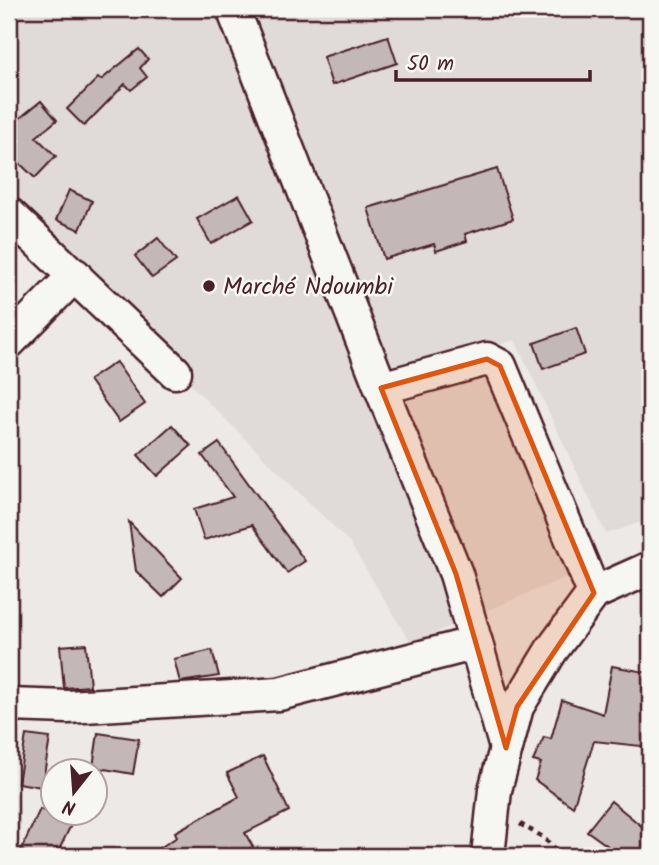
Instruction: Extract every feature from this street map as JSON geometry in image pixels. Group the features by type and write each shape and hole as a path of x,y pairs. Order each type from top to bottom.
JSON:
{"street":[{"path":"233,9 456,574 506,748"},
{"path":"9,214 175,372"},
{"path":"9,342 75,275"},
{"path":"381,388 486,359 500,366 594,593"},
{"path":"488,856 493,808 517,707 551,651 594,593 650,568"},
{"path":"9,705 68,707 279,694 476,643"}],"path":[{"path":"493,808 541,836 564,856"}],"highlighted area":[{"path":"487,359 500,366 594,593 517,707 506,748 456,574 381,388"}],"shaded area":[{"name":"Marché Ndoumbi","path":"9,9 218,9 371,401 481,368 571,575 411,643 350,543 9,204"},
{"path":"252,9 650,9 650,519 606,534 515,340 395,375"}],"building":[{"path":"388,36 397,63 332,85 323,57"},
{"path":"139,49 148,59 140,68 147,77 131,90 125,84 84,126 67,109 98,78 101,80"},
{"path":"41,101 57,120 36,137 56,156 35,178 9,153 9,127"},
{"path":"497,169 513,219 465,234 467,241 436,251 434,244 384,259 368,208"},
{"path":"69,190 92,201 80,230 56,220"},
{"path":"239,195 253,220 211,244 197,219"},
{"path":"158,238 176,261 152,278 135,256"},
{"path":"576,328 585,354 543,369 534,343"},
{"path":"116,362 145,404 119,422 89,380"},
{"path":"172,425 191,446 157,476 138,455"},
{"path":"219,443 305,561 287,573 252,525 204,540 194,509 233,497 202,455"},
{"path":"129,522 182,578 163,597 136,571"},
{"path":"86,644 90,686 64,688 60,646"},
{"path":"212,650 219,676 180,682 174,659"},
{"path":"612,666 650,673 650,747 594,741 573,807 535,780 541,763 533,761 544,737 551,739 562,700 603,714"},
{"path":"98,733 139,739 133,774 108,770 108,756 95,756"},
{"path":"26,735 50,738 47,756 38,756 38,786 18,783"},
{"path":"263,756 289,811 245,833 253,847 236,856 147,856 177,837 175,832 239,797 227,773"},
{"path":"611,801 650,833 650,856 622,856 587,831"},
{"path":"38,813 38,826 71,826 56,856 33,856 21,850"}],"place":[{"name":"Marché Ndoumbi","path":"209,286"}]}
